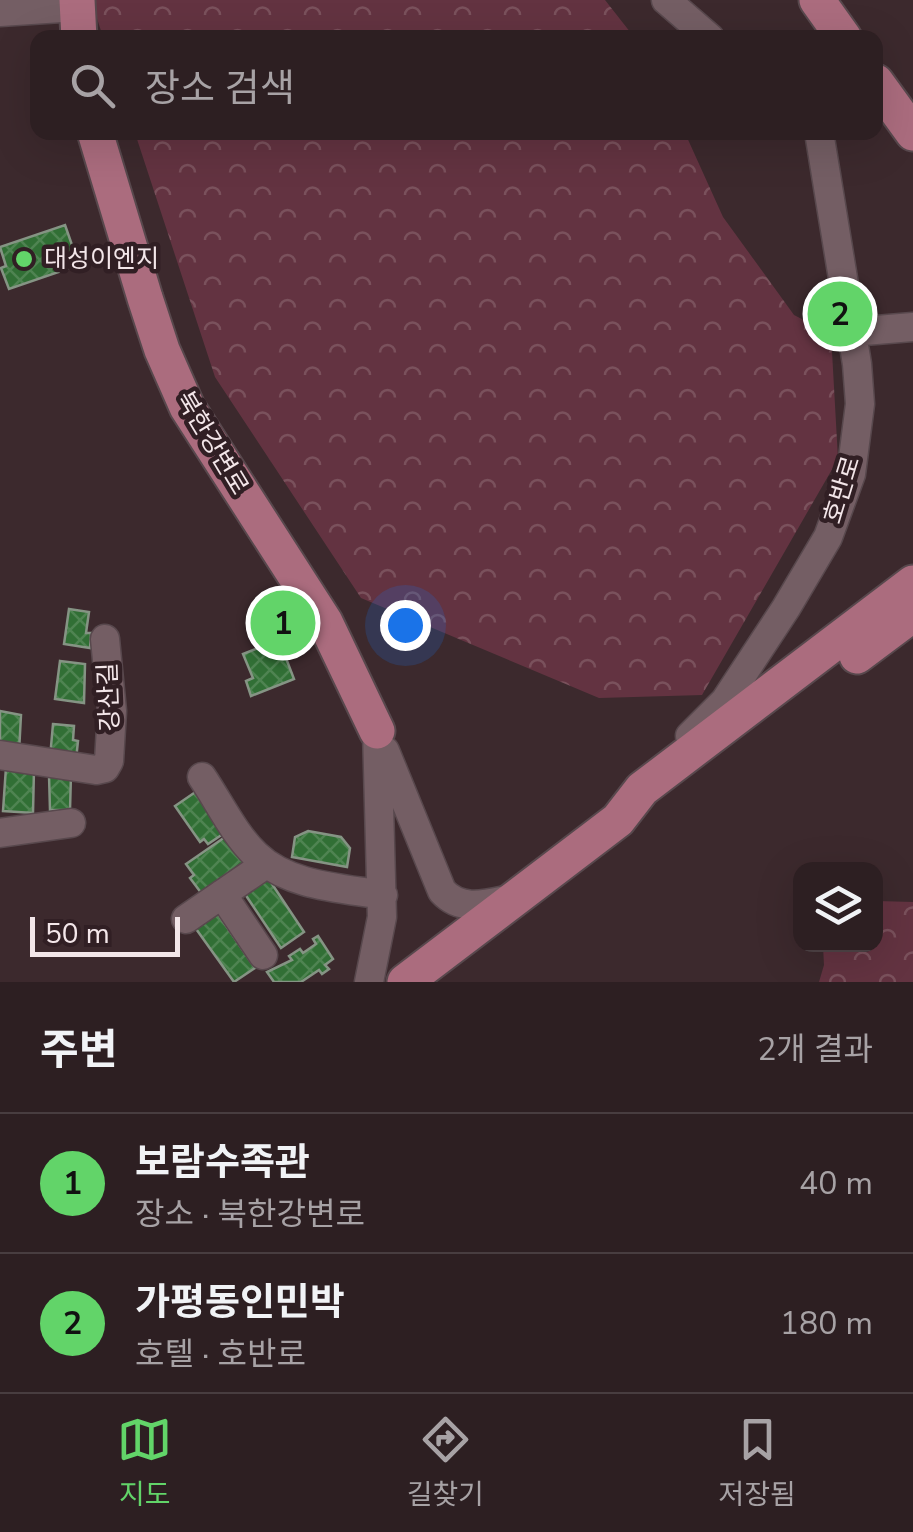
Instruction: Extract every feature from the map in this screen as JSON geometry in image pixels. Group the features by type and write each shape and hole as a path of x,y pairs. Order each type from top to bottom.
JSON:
{"main road":[{"path":"883,89 907,114"},
{"name":"북한강변로","path":"98,140 162,350 187,406 325,622 377,731"},
{"name":"호반로","path":"405,982 618,820 642,789 913,583"},
{"name":"호반로","path":"618,820 656,806 913,614"}],"street":[{"path":"666,0 701,30"},
{"path":"0,12 78,15"},
{"name":"호반로","path":"642,789 669,756 725,701 828,537 850,474 860,404 821,140"},
{"path":"852,332 913,328"},
{"name":"강산길","path":"0,755 96,770 106,768 112,712 105,639"},
{"path":"369,982 379,944 383,895 377,731"},
{"path":"377,731 442,892 451,902 462,905 513,898"},
{"path":"202,777 246,844 266,864 306,881 383,895"},
{"path":"0,833 71,823"},
{"path":"186,918 266,864"},
{"path":"222,894 263,955"}],"green space":[{"path":"94,0 605,0 629,30 101,30"},
{"path":"137,140 688,140 723,217 794,315 831,334 838,459 702,695 599,698 361,598 215,377"},
{"path":"883,901 913,902 913,982 819,982 823,952 883,952"}],"building":[{"path":"65,225 79,265 9,289 1,268 6,266 0,247"},
{"path":"281,600 300,634 298,641 264,629 273,605"},
{"path":"69,609 89,612 86,633 91,633 90,648 64,644"},
{"path":"279,640 294,679 251,696 246,681 253,678 243,654"},
{"path":"60,661 85,664 84,703 55,699"},
{"path":"0,711 21,715 19,752 0,749"},
{"path":"53,724 74,726 73,740 78,741 76,760 50,758"},
{"path":"6,767 34,769 33,813 3,811"},
{"path":"71,774 70,810 50,810 49,775"},
{"path":"197,791 226,832 208,844 204,839 200,842 175,806"},
{"path":"308,831 341,837 350,848 347,867 292,857 295,837"},
{"path":"228,835 247,863 202,894 190,878 194,875 186,864"},
{"path":"266,875 304,932 281,948 243,891"},
{"path":"216,911 255,968 234,982 194,926"},
{"path":"318,936 333,959 325,965 329,969 322,974 319,970 301,982 274,982 267,972 292,960 289,956 300,949 303,953 316,944 313,939"}],"place":[{"name":"대성이엔지","path":"24,259"},
{"name":"가평동인민박","path":"840,314"},
{"name":"보람수족관","path":"283,623"}]}
